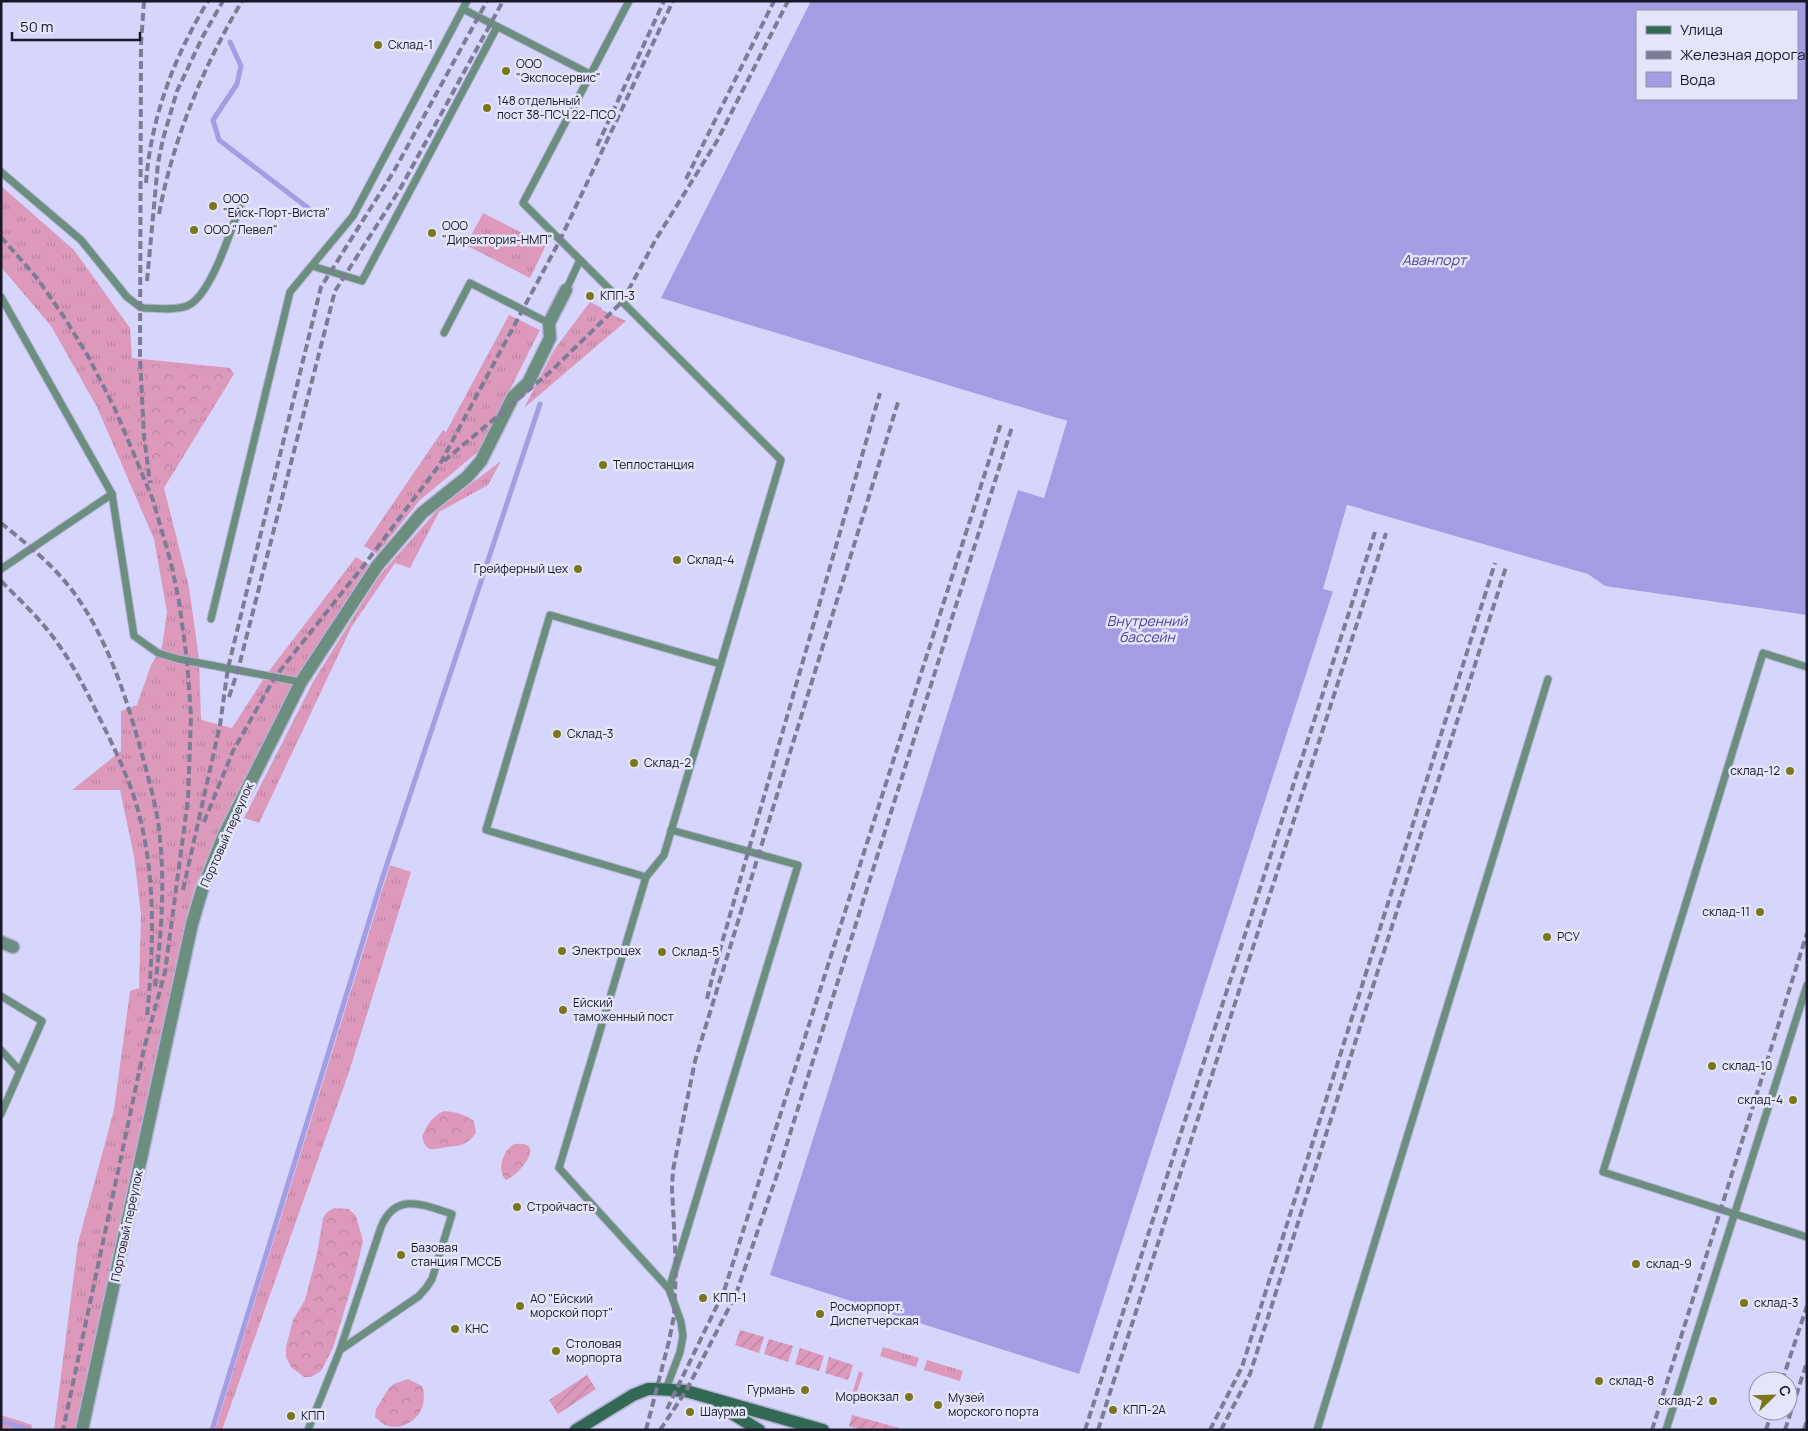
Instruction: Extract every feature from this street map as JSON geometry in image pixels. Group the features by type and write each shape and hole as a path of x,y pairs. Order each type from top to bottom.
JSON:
{"street":[{"name":"Портовый переулок","path":"82,1430 196,904 224,835 301,682 377,566 422,513 467,477 481,461 513,397 528,384 550,338 549,323 566,290"},
{"path":"576,1430 633,1395 648,1390 666,1389 686,1391 823,1430"},
{"path":"707,1398 759,1430"}],"lane":[{"path":"211,619 290,292 353,216 467,1"},
{"path":"628,1 523,204 780,460 664,855 646,877 559,1168 669,1289 680,1318 682,1336 680,1352 666,1389"},
{"path":"463,9 590,74"},
{"path":"312,266 362,281 497,27"},
{"path":"1,172 80,240 127,297 144,308 180,308 197,299 211,280 243,198"},
{"path":"566,290 580,260"},
{"path":"444,333 470,282 549,323"},
{"path":"1,297 112,494 134,636 158,653 178,659 301,682"},
{"path":"1,570 112,494"},
{"path":"646,877 486,830 550,615 720,664"},
{"path":"1807,667 1763,653 1603,1172 1807,1237"},
{"path":"1317,1430 1548,679"},
{"path":"669,1289 798,865 671,830"},
{"path":"1666,1430 1807,985"},
{"path":"1,996 42,1021 1,1114"},
{"path":"1,1050 20,1071"},
{"path":"308,1430 340,1350 380,1227 389,1213 398,1206 415,1203 452,1214 432,1279 426,1288 419,1296 340,1350"}],"green space":[{"path":"1,186 74,250 130,328 132,358 230,368 234,374 164,488 189,587 199,659 201,720 232,728 266,675 356,557 369,565 297,677 195,886 185,923 75,1430 54,1430 78,1243 114,1110 130,991 139,988 141,914 134,856 120,790 72,790 121,751 121,711 137,705 151,665 162,647 167,612 154,539 97,407 51,326 1,267"},
{"path":"483,213 546,245 530,278 466,245"},
{"path":"590,302 626,321 524,408 554,350"},
{"path":"509,315 540,330 479,451 420,500 377,554 364,546 443,430 446,432"},
{"path":"150,364 202,368 226,375 223,385 183,444 177,462 166,474 162,474 155,461 144,370 145,366"},
{"path":"501,461 488,485 439,512 410,568 395,563 352,626 259,823 244,818 314,680 379,576 439,508"},
{"path":"390,865 411,872 349,1072 222,1430 215,1430"},
{"path":"444,1111 460,1114 474,1121 476,1133 470,1140 460,1145 434,1149 428,1148 422,1137 430,1122"},
{"path":"515,1144 524,1144 529,1147 530,1152 524,1165 512,1177 506,1180 501,1166 502,1160 507,1150"},
{"path":"334,1208 349,1209 356,1216 363,1241 333,1348 321,1371 311,1377 304,1377 291,1367 286,1357 286,1347 293,1320 305,1300 317,1254 323,1218 327,1212"},
{"path":"740,1330 764,1337 759,1353 735,1345"},
{"path":"769,1339 793,1346 788,1362 764,1354"},
{"path":"883,1347 919,1358 916,1367 880,1356"},
{"path":"800,1348 824,1356 819,1371 795,1364"},
{"path":"829,1357 853,1365 848,1380 825,1373"},
{"path":"927,1360 963,1371 960,1381 924,1370"},
{"path":"859,1371 863,1373 855,1398 851,1397"},
{"path":"587,1375 596,1389 558,1414 549,1400"},
{"path":"408,1379 422,1386 424,1402 421,1409 412,1421 405,1425 397,1427 384,1425 375,1417 376,1409 389,1388"},
{"path":"1,1415 32,1425 31,1430 6,1430 1,1428"},
{"path":"852,1415 899,1428 899,1430 863,1430 849,1426"}],"water":[{"name":"Аванпорт","path":"811,1 1807,1 1807,615 1605,586 1588,574 1347,505 1324,588 1333,591 1079,1374 770,1275 1018,490 1044,498 1067,421 661,298"}],"pier":[{"path":"1058,418 1067,421 1044,498 1035,495 1035,493 1043,495 1064,423 1057,421"},
{"path":"1347,505 1363,509 1362,511 1349,508 1327,587 1334,589 1335,592 1323,589"}],"waterway":[{"path":"230,42 241,66 237,84 213,120 219,140 312,211"},
{"path":"212,1430 383,876 540,404"},
{"path":"1,1421 30,1430"}],"railway":[{"path":"144,1 141,44 140,358 144,436 150,483"},
{"path":"146,183 153,135 166,88 185,44 208,1"},
{"path":"147,281 158,163 163,139 177,91 203,36 223,1"},
{"path":"159,214 172,158 191,104 202,78 242,1"},
{"path":"183,890 220,725 228,668 321,287 394,171 487,1"},
{"path":"229,697 238,670 335,291 400,189 503,1"},
{"path":"597,146 664,1"},
{"path":"204,822 233,751 275,677 368,560 440,464 560,240 673,1"},
{"path":"686,179 774,1"},
{"path":"444,461 550,372 622,302 656,239 717,141 788,1"},
{"path":"1,237 37,278 88,356 115,409 153,500 171,563 179,601 187,660 191,716 188,799 165,972 144,1049 63,1430"},
{"path":"707,999 880,393"},
{"path":"646,1430 674,1316 676,1267 672,1188 673,1170 695,1061 899,399"},
{"path":"667,1409 724,1291 1001,423"},
{"path":"660,1430 686,1391 736,1294 778,1172 1012,427"},
{"path":"1,523 32,548 69,586 77,597 99,634 124,695 156,808 159,829 162,894 161,932 155,987"},
{"path":"1085,1430 1375,532"},
{"path":"1098,1430 1386,533"},
{"path":"1210,1430 1242,1367 1495,563"},
{"path":"1221,1430 1250,1374 1506,567"},
{"path":"1,581 41,622 66,656 109,737 132,791 146,846 152,903 147,1017"},
{"path":"1652,1430 1807,933"},
{"path":"1785,1371 1807,1306"},
{"path":"1785,1430 1807,1362"},
{"path":"1804,1430 1807,1420"},
{"path":"1766,1430 1769,1421"}],"place":[{"name":"Склад-1","path":"378,45"},
{"name":"ООО \"Экспосервис\"","path":"506,71"},
{"name":"148 отдельный пост 38-ПСЧ 22-ПСО","path":"487,108"},
{"name":"ООО \"Ейск-Порт-Виста\"","path":"213,206"},
{"name":"ООО \"Левел\"","path":"194,230"},
{"name":"ООО \"Директория-НМП\"","path":"432,233"},
{"name":"КПП-3","path":"590,296"},
{"name":"Теплостанция","path":"603,465"},
{"name":"Склад-4","path":"677,560"},
{"name":"Грейферный цех","path":"578,569"},
{"name":"Склад-3","path":"557,734"},
{"name":"Склад-2","path":"634,763"},
{"name":"склад-12","path":"1790,771"},
{"name":"склад-11","path":"1760,912"},
{"name":"РСУ","path":"1547,937"},
{"name":"Электроцех","path":"562,951"},
{"name":"Склад-5","path":"662,952"},
{"name":"Ейский таможенный пост","path":"563,1010"},
{"name":"склад-10","path":"1712,1066"},
{"name":"склад-4","path":"1793,1100"},
{"name":"Стройчасть","path":"517,1207"},
{"name":"Базовая станция ГМССБ","path":"401,1255"},
{"name":"склад-9","path":"1636,1264"},
{"name":"КПП-1","path":"703,1298"},
{"name":"склад-3","path":"1744,1303"},
{"name":"АО \"Ейский морской порт\"","path":"520,1306"},
{"name":"Росморпорт. Диспетчерская","path":"820,1314"},
{"name":"КНС","path":"455,1329"},
{"name":"Столовая морпорта","path":"556,1351"},
{"name":"склад-8","path":"1599,1381"},
{"name":"Гурманъ","path":"805,1390"},
{"name":"Морвокзал","path":"909,1397"},
{"name":"склад-2","path":"1713,1401"},
{"name":"Музей морского порта","path":"938,1405"},
{"name":"КПП-2А","path":"1113,1410"},
{"name":"Шаурма","path":"690,1412"},
{"name":"КПП","path":"291,1416"}],"water label":[{"name":"Внутренний бассейн","path":"1147,630"}]}
